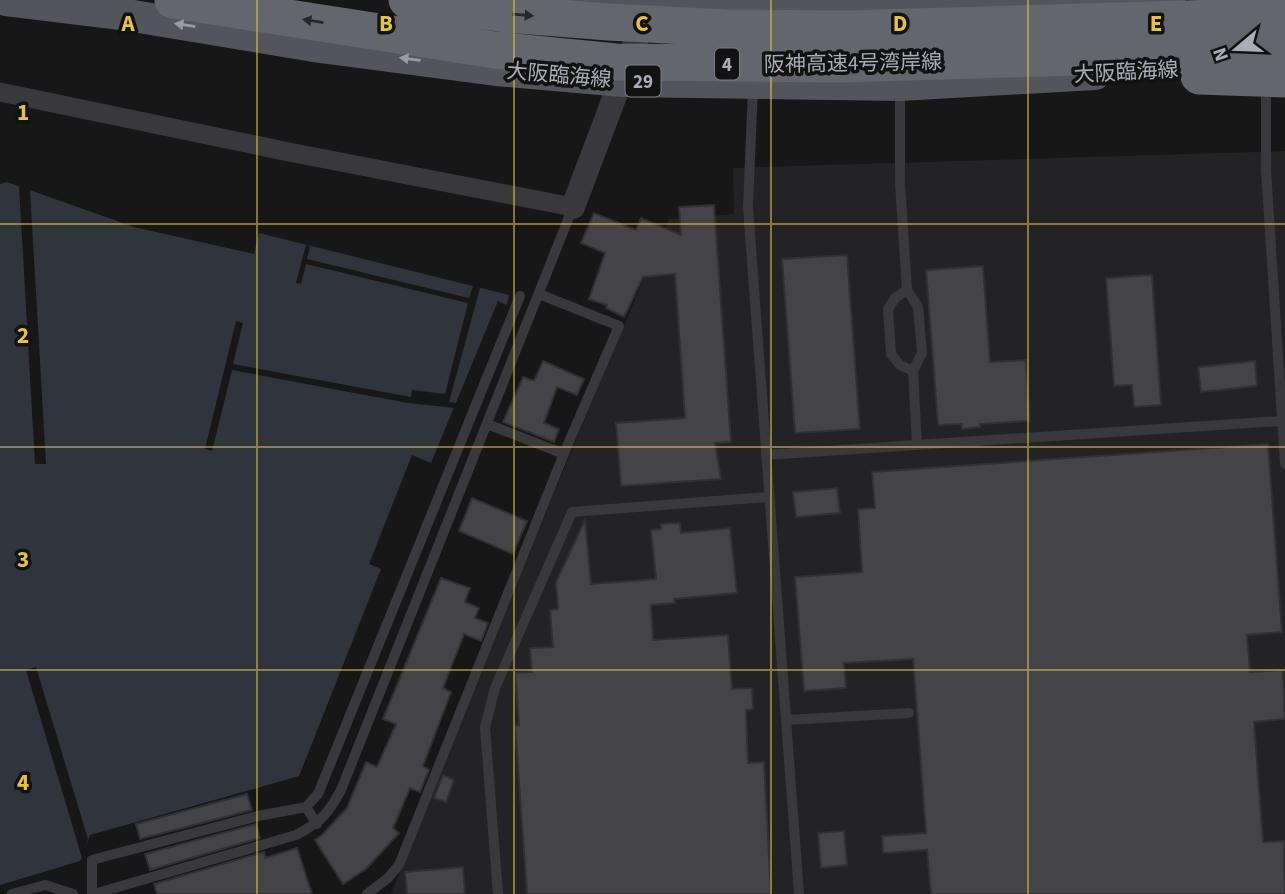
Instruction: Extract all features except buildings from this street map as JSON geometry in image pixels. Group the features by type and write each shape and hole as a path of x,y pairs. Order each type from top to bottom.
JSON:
{"highway":[{"name":"阪神高速4号湾岸線","path":"173,0 495,50 616,62 1280,66"},
{"name":"阪神高速4号湾岸線","path":"407,0 506,14 726,29 846,29 1285,16"}],"main road":[{"name":"大阪臨海線","path":"6,0 121,14 320,47 496,70 623,80 900,85 1227,66 1280,66"},
{"path":"564,0 881,8 1169,0"}],"street":[{"path":"0,92 293,153 573,206 650,4"}],"lane":[{"path":"1280,66 1266,170 1285,464"},
{"path":"754,84 748,207 799,894"},
{"path":"900,85 900,183 907,290 918,307 922,353 913,371 917,445"},
{"path":"520,296 318,794 306,807 258,816 92,860 93,894 296,835 317,824 330,811 341,790 573,206"},
{"path":"907,290 895,298 888,309 891,354 900,365 913,371"},
{"path":"368,894 388,878 399,864 564,454 619,326 539,294"},
{"path":"766,455 1281,421"},
{"path":"487,424 564,454"},
{"path":"498,894 485,727 495,688 572,512 768,497"},
{"path":"787,720 909,713"},
{"path":"306,807 317,824"},
{"path":"12,894 45,885 73,894"}],"shaded area":[{"path":"1285,151 1285,894 391,894 565,466 669,219 734,214 733,168"},
{"path":"7,182 134,227 254,254 259,233 509,295 507,305 498,301 431,463 412,455 369,564 381,569 299,776 90,835 80,861 0,885 0,184"}],"pier":[{"path":"19,186 30,190 46,464 35,464"},
{"path":"306,245 310,246 307,259 469,298 473,286 480,288 449,402 457,403 455,408 408,403 232,370 212,451 205,449 236,321 243,323 233,364 411,397 412,390 445,394 468,303 306,264 301,284 296,283"},
{"path":"36,667 88,839 82,858 26,670"}]}
